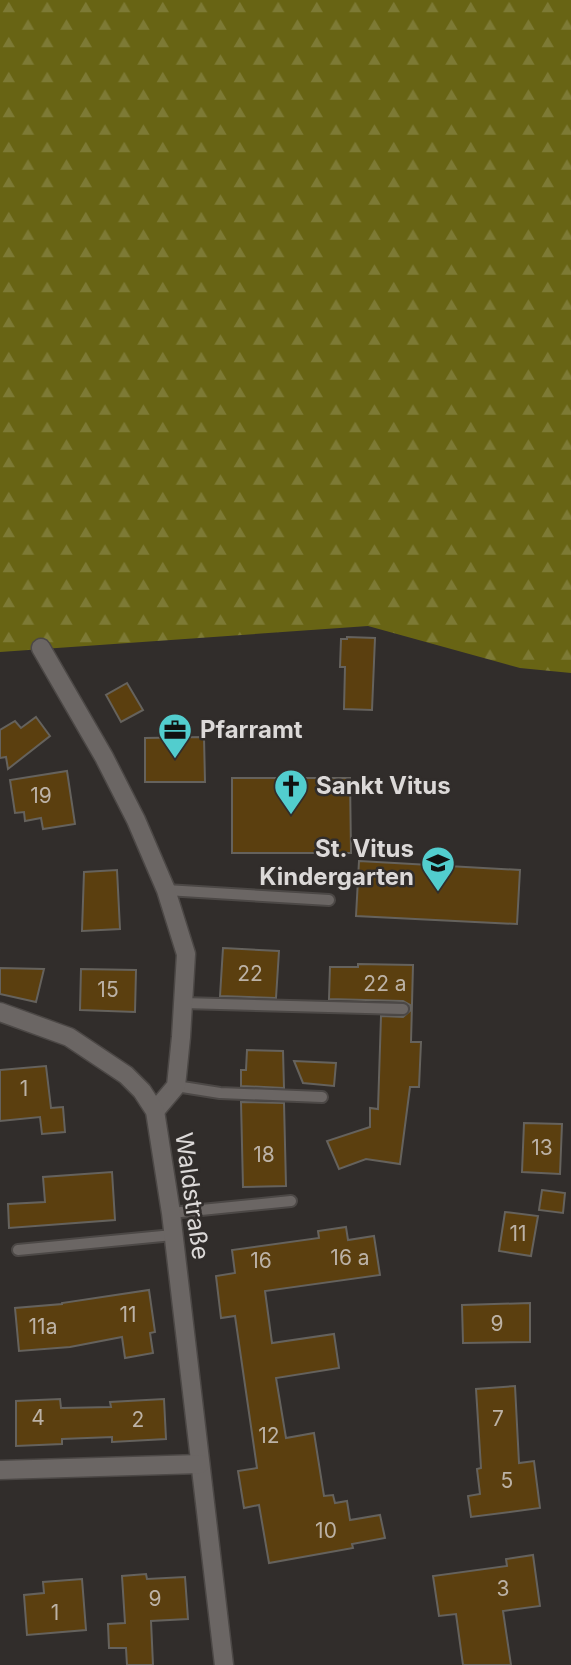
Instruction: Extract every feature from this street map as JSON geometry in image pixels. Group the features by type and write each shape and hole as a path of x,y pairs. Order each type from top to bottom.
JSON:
{"street":[{"path":"41,648 104,757 136,820 166,890 186,954 176,1086"},
{"path":"0,1012 69,1037 126,1075 142,1091 155,1111"},
{"name":"Waldstraße","path":"176,1086 155,1111 171,1213 224,1665"},
{"path":"0,1470 200,1464"}],"lane":[{"path":"166,890 329,900"},
{"path":"183,1003 403,1009"},
{"path":"176,1086 220,1093 322,1097"},
{"path":"171,1213 292,1201"},
{"path":"18,1250 173,1235"}],"green space":[{"path":"0,0 571,0 571,673 520,668 368,626 0,652"}],"building":[{"path":"375,638 372,710 344,709 345,667 340,667 341,639"},
{"path":"127,683 143,710 121,722 106,695"},
{"path":"36,717 50,736 8,769 6,757 0,758 0,730 15,721 21,728"},
{"name":"Pfarramt","path":"204,737 205,782 145,782 145,738"},
{"path":"67,771 75,824 43,829 41,818 25,821 24,812 15,813 10,780"},
{"name":"Sankt Vitus","path":"232,778 350,778 351,853 232,853"},
{"name":"St. Vitus Kindergarten","path":"359,861 520,870 517,924 356,916"},
{"path":"117,870 120,929 82,931 84,872"},
{"path":"223,948 279,951 276,998 220,996"},
{"path":"358,964 413,965 411,1042 421,1042 419,1087 410,1087 400,1164 366,1159 339,1169 327,1141 370,1127 370,1108 378,1109 381,1016 403,1017 411,1010 410,1005 403,1001 329,999 330,967 358,967"},
{"path":"0,968 44,969 36,1002 0,994"},
{"path":"81,969 136,970 135,1012 80,1010"},
{"path":"247,1050 283,1051 284,1088 241,1086 241,1070 246,1070"},
{"path":"294,1061 336,1063 334,1086 303,1083"},
{"path":"46,1066 51,1108 63,1107 65,1132 42,1134 40,1117 0,1121 0,1070"},
{"path":"241,1102 284,1103 286,1186 243,1187"},
{"path":"524,1123 562,1124 560,1174 522,1172"},
{"path":"112,1172 115,1220 9,1228 8,1204 45,1202 43,1177"},
{"path":"542,1190 565,1193 563,1213 539,1210"},
{"path":"505,1212 538,1216 531,1256 499,1251"},
{"path":"346,1227 348,1240 374,1236 380,1275 265,1291 272,1343 334,1334 339,1368 276,1378 286,1438 314,1433 324,1496 333,1495 335,1503 347,1501 350,1520 380,1515 385,1538 352,1544 353,1548 269,1563 259,1505 244,1508 238,1471 257,1468 235,1316 221,1318 216,1276 235,1273 232,1250 319,1238 318,1231"},
{"path":"149,1290 155,1332 150,1333 153,1353 125,1358 122,1337 70,1347 19,1351 15,1308 62,1304"},
{"path":"530,1303 530,1342 463,1343 462,1305"},
{"path":"515,1386 519,1463 534,1461 540,1508 471,1517 468,1496 480,1494 476,1389"},
{"path":"60,1399 61,1408 111,1407 110,1402 164,1399 166,1439 112,1442 112,1437 62,1439 62,1444 16,1446 16,1401"},
{"path":"533,1555 540,1606 503,1611 511,1665 463,1665 456,1614 439,1616 433,1576 507,1566 506,1559"},
{"path":"146,1574 147,1579 185,1577 188,1619 151,1621 153,1665 127,1665 126,1648 109,1648 108,1624 125,1623 122,1576"},
{"path":"82,1579 86,1630 27,1635 24,1595 44,1593 43,1582"}],"place":[{"name":"Pfarramt","path":"175,760"},
{"name":"Sankt Vitus","path":"291,816"},
{"name":"St. Vitus Kindergarten","path":"438,893"}]}
